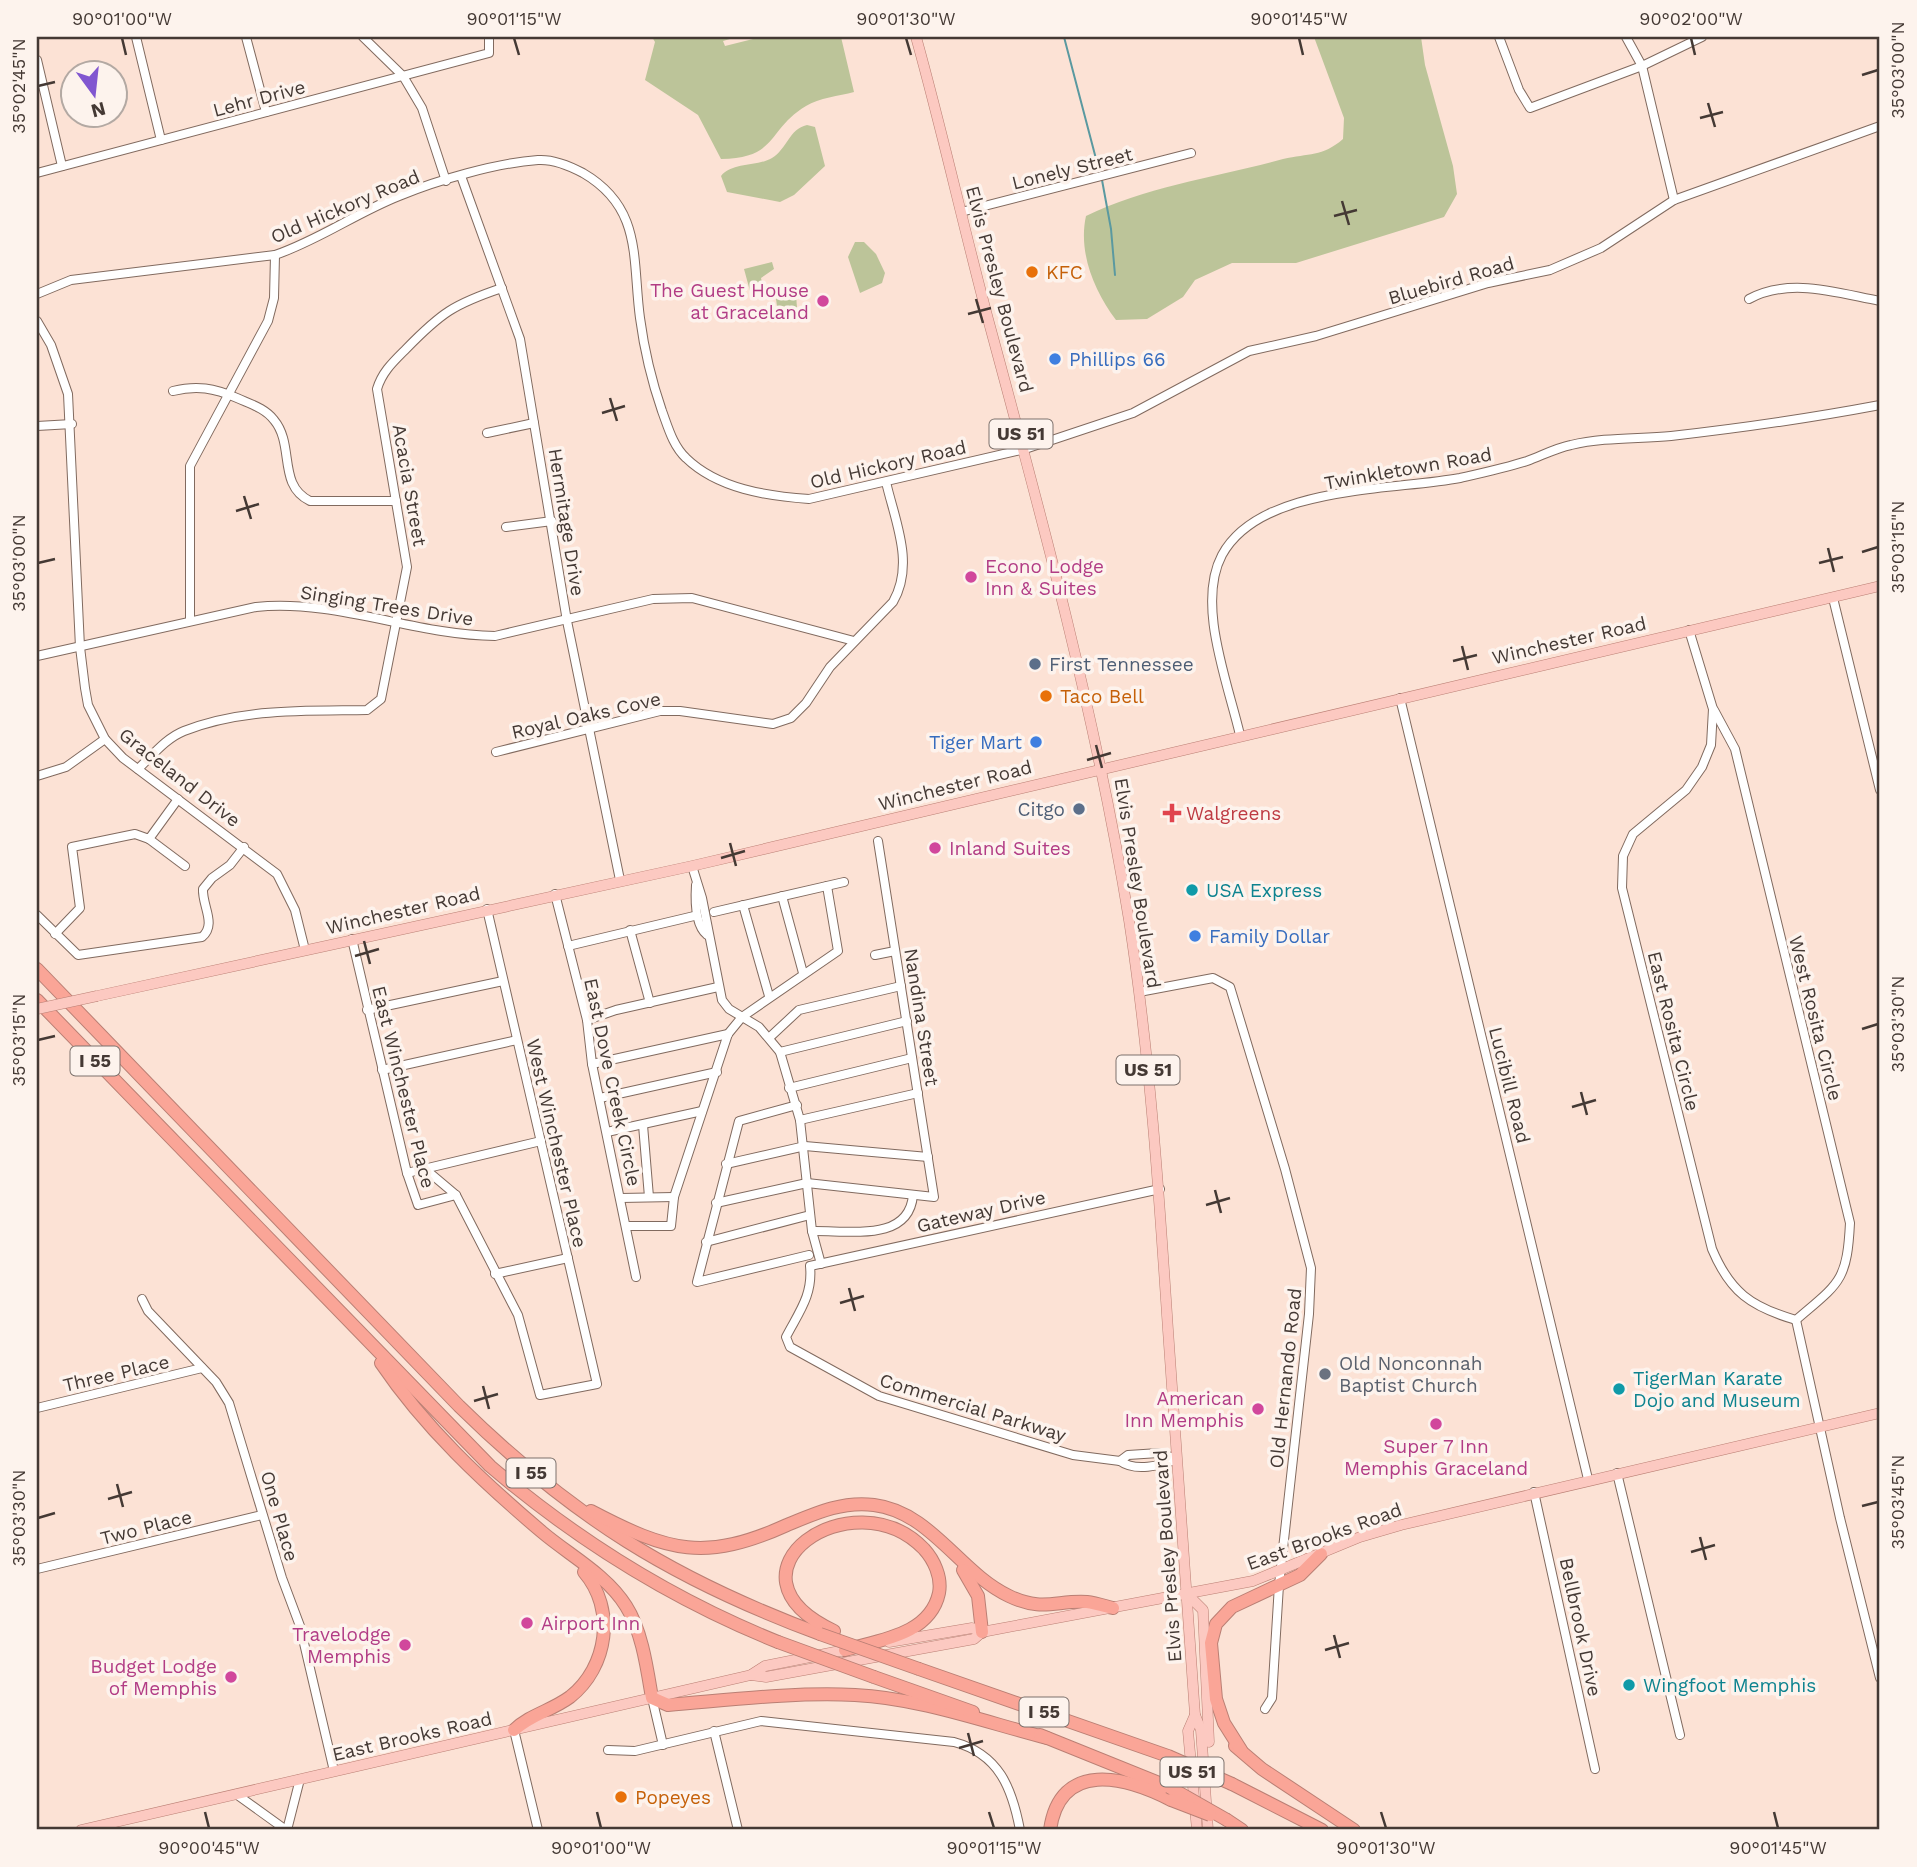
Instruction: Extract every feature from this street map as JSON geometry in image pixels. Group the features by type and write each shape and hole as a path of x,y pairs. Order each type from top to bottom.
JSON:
{"highway":[{"name":"I 55","path":"37,970 459,1406 553,1491 619,1538 688,1578 820,1634 1168,1756 1232,1784 1322,1830"},
{"name":"I 55","path":"37,1000 490,1466 574,1534 692,1605 778,1642 1047,1738 1169,1787 1235,1825"},
{"path":"363,1337 398,1389 434,1430 502,1498 608,1585 625,1604 637,1631 652,1698 668,1705 806,1695 856,1695 906,1702 1047,1738"},
{"path":"553,1491 640,1535 680,1547 711,1549 740,1544 824,1509 860,1504 900,1512 929,1531 978,1577 1012,1598 1037,1604 1086,1602 1113,1608"},
{"path":"845,1650 905,1632 930,1614 940,1585 936,1568 926,1551 902,1533 867,1523 838,1525 804,1540 788,1563 788,1594 794,1605 811,1620 852,1637 868,1651"},
{"path":"945,1547 975,1587 981,1610 982,1632"},
{"path":"514,1730 527,1718 570,1697 587,1679 600,1654 605,1629 600,1597 587,1574 567,1554"},
{"path":"1241,1750 1224,1723 1216,1699 1211,1637 1216,1624 1227,1610 1280,1579 1300,1575 1321,1554"},
{"path":"1206,1692 1220,1729 1241,1750 1262,1769 1354,1830"},
{"path":"1050,1830 1052,1815 1062,1797 1085,1782 1110,1779 1126,1781 1235,1825"}],"main road":[{"name":"Elvis Presley Boulevard","path":"916,37 1025,449 1101,767 1139,992 1160,1189 1195,1715 1201,1730 1208,1830"},
{"name":"Winchester Road","path":"37,1009 692,866 1101,767 1880,586"},
{"name":"East Brooks Road","path":"1321,1554 1371,1533 1588,1479 1880,1413"},
{"name":"East Brooks Road","path":"81,1830 751,1675 766,1676 974,1639 982,1632 1253,1581 1280,1579"},
{"path":"1188,1595 1203,1610 1209,1760 1205,1789"},
{"name":"East Brooks Road","path":"751,1675 765,1666 845,1650 972,1628 982,1632"},
{"name":"Elvis Presley Boulevard","path":"1195,1715 1188,1731 1197,1830"}],"street":[{"path":"136,37 161,140"},
{"path":"246,37 266,112"},
{"path":"363,37 403,76 422,108 446,181"},
{"name":"Lehr Drive","path":"37,173 489,53 489,37"},
{"path":"1499,37 1519,90 1530,108 1642,66 1702,37"},
{"path":"1626,37 1642,66 1674,200"},
{"path":"37,60 62,166"},
{"name":"Bluebird Road","path":"1025,449 1133,413 1249,351 1316,336 1488,283 1550,270 1601,248 1674,200 1880,126"},
{"name":"Lonely Street","path":"961,212 1191,153"},
{"name":"Old Hickory Road","path":"37,294 71,280 275,255 301,246 400,195 461,176 541,159 568,165 596,181 620,207 632,233 640,318 658,400 671,436 684,457 725,484 777,497 809,499 1025,449"},
{"name":"Hermitage Drive","path":"461,176 520,340 567,621 620,880"},
{"path":"190,621 190,466 268,321 274,298 275,255"},
{"name":"Acacia Street","path":"138,769 170,739 184,732 255,713 367,710 381,699 407,567 376,389 381,374 438,316 468,299 502,288"},
{"path":"1749,299 1782,288 1808,288 1880,301"},
{"name":"Graceland Drive","path":"37,321 51,345 68,394 72,424 80,647 88,705 105,739 138,769 277,874 295,910 305,950"},
{"path":"173,391 192,386 229,395 264,409 283,435 291,483 298,495 310,501 396,501"},
{"name":"Twinkletown Road","path":"1240,735 1211,609 1213,579 1223,554 1239,533 1261,517 1286,507 1339,494 1459,478 1523,462 1571,445 1786,423 1880,405"},
{"path":"487,433 534,423"},
{"path":"37,426 72,424"},
{"name":"Royal Oaks Cove","path":"496,751 588,731 660,711 692,712 773,724 791,718 806,703 830,667 893,602 904,580 904,556 886,482"},
{"path":"506,527 552,521"},
{"name":"Singing Trees Drive","path":"37,656 190,621 284,604 323,608 470,636 495,636 653,599 692,598 854,641"},
{"path":"1833,598 1880,790"},
{"name":"East Rosita Circle","path":"1689,630 1713,709 1711,745 1702,767 1686,790 1633,834 1623,856 1622,888 1712,1249 1724,1277 1745,1298 1767,1312 1796,1321"},
{"name":"Lucibill Road","path":"1401,698 1588,1479"},
{"name":"West Rosita Circle","path":"1713,709 1735,749 1850,1223 1848,1259 1843,1276 1796,1321"},
{"path":"37,776 66,767 105,739"},
{"path":"149,839 178,799"},
{"path":"55,934 80,908 71,849 74,845 139,834 185,866"},
{"name":"Nandina Street","path":"878,841 934,1198 913,1195"},
{"path":"37,915 74,953 84,956 202,937 208,932 209,922 203,889 212,878 230,866 244,847"},
{"path":"692,866 696,885 695,900 703,914 702,931 707,935 724,1005 770,1037 780,1052 800,1120 805,1146 812,1231 821,1264"},
{"path":"568,946 844,882"},
{"path":"626,1226 671,1226 674,1197 728,1034 742,1017 769,996 838,951 828,886"},
{"name":"East Dove Creek Circle","path":"555,894 587,1020 592,1064 636,1277"},
{"path":"782,896 803,973"},
{"path":"743,905 769,996"},
{"name":"West Winchester Place","path":"487,909 597,1384"},
{"path":"630,930 650,1003"},
{"name":"East Winchester Place","path":"352,939 407,1173 418,1205 456,1195"},
{"path":"875,955 895,951"},
{"name":"Old Hernando Road","path":"1139,992 1213,978 1230,987 1309,1253 1310,1314 1280,1579 1272,1698 1265,1709"},
{"path":"367,1010 503,981"},
{"path":"770,1037 799,1010 901,986"},
{"path":"587,1020 718,987"},
{"path":"780,1052 907,1021"},
{"path":"592,1064 728,1034"},
{"path":"382,1070 517,1040"},
{"path":"789,1088 912,1058"},
{"path":"600,1098 717,1072"},
{"path":"800,1120 918,1093"},
{"path":"797,1105 739,1121 697,1282 809,1255"},
{"path":"607,1132 702,1111"},
{"path":"643,1125 649,1197"},
{"path":"407,1173 541,1141"},
{"path":"726,1164 805,1146 928,1157"},
{"name":"East Winchester Place","path":"424,1168 456,1195 518,1315 540,1395 597,1384"},
{"path":"716,1203 807,1183 913,1195 909,1215 895,1227 812,1231"},
{"name":"Gateway Drive","path":"810,1266 1160,1189"},
{"path":"621,1198 674,1197"},
{"path":"706,1242 810,1214"},
{"path":"495,1274 568,1258"},
{"name":"Commercial Parkway","path":"810,1266 807,1299 786,1337 790,1347 879,1396 1073,1455 1120,1461 1128,1455 1159,1453 1177,1460"},
{"name":"One Place","path":"142,1299 148,1311 202,1368 229,1403 242,1437 262,1515 300,1626 334,1771"},
{"path":"1796,1321 1880,1678"},
{"name":"Three Place","path":"37,1408 202,1368"},
{"path":"1616,1473 1680,1735"},
{"name":"Bellbrook Drive","path":"1534,1492 1595,1769"},
{"name":"Two Place","path":"37,1569 262,1515"},
{"path":"652,1698 663,1745"},
{"path":"608,1750 628,1752 747,1722 772,1721 962,1744 984,1755 999,1769 1012,1796 1020,1830"},
{"path":"514,1730 538,1830"},
{"path":"714,1731 738,1830"},
{"path":"236,1794 287,1830 300,1779"}],"green space":[{"path":"652,37 737,37 723,41 725,46 761,37 841,37 854,92 806,106 784,124 771,141 753,154 721,159 698,115 645,80 655,42"},
{"path":"1314,37 1421,37 1425,65 1453,166 1457,194 1444,217 1296,263 1232,263 1195,280 1183,297 1147,319 1116,320 1101,297 1090,271 1084,243 1086,216 1158,190 1322,152 1343,139 1344,118"},
{"path":"807,125 815,127 825,166 794,195 780,202 727,192 721,176 732,169 772,158 796,131"},
{"path":"855,242 864,242 876,254 885,273 882,283 860,293 848,257"},
{"path":"772,262 774,269 761,278 763,287 750,291 744,269"},
{"path":"781,284 790,285 796,294 797,308 792,313 785,313 777,306 775,292"}],"waterway":[{"path":"1064,37 1100,174"},
{"path":"1102,180 1111,229 1115,275"}],"place":[{"name":"KFC","path":"1032,272"},
{"name":"The Guest House at Graceland","path":"823,301"},
{"name":"Phillips 66","path":"1055,359"},
{"name":"Econo Lodge Inn & Suites","path":"971,577"},
{"name":"First Tennessee","path":"1035,664"},
{"name":"Taco Bell","path":"1046,696"},
{"name":"Tiger Mart","path":"1036,742"},
{"name":"Citgo","path":"1079,809"},
{"name":"Walgreens","path":"1172,813"},
{"name":"Inland Suites","path":"935,848"},
{"name":"USA Express","path":"1192,890"},
{"name":"Family Dollar","path":"1195,936"},
{"name":"Old Nonconnah Baptist Church","path":"1325,1374"},
{"name":"TigerMan Karate Dojo and Museum","path":"1619,1389"},
{"name":"American Inn Memphis","path":"1258,1409"},
{"name":"Super 7 Inn Memphis Graceland","path":"1436,1424"},
{"name":"Airport Inn","path":"527,1623"},
{"name":"Travelodge Memphis","path":"405,1645"},
{"name":"Budget Lodge of Memphis","path":"231,1677"},
{"name":"Wingfoot Memphis","path":"1629,1685"},
{"name":"Popeyes","path":"621,1797"}]}
